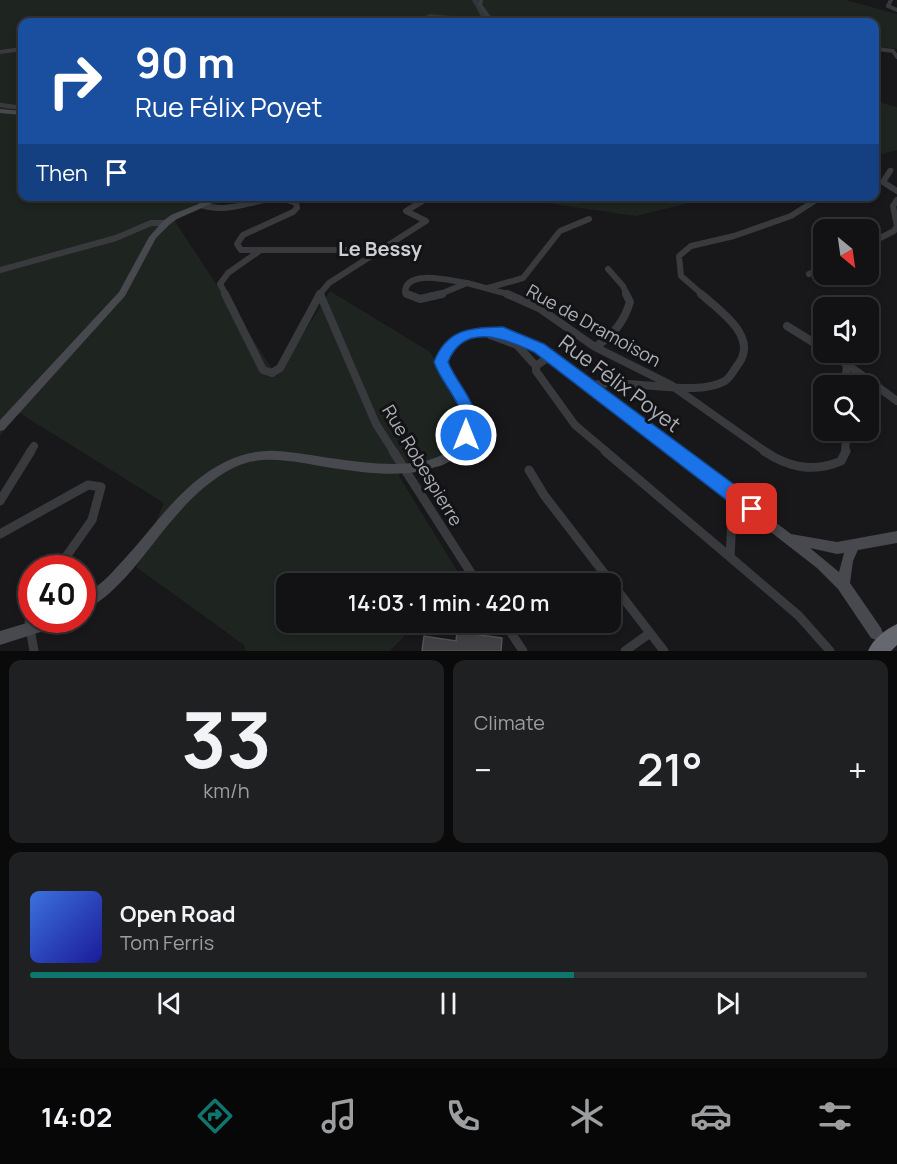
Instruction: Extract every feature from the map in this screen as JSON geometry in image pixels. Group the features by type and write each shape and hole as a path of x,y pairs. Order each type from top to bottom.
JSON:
{"highway":[{"path":"877,642 897,633"}],"street":[{"path":"481,0 480,5 489,18"},
{"path":"891,0 888,6 897,10"},
{"path":"879,50 883,48 893,51 897,57"},
{"path":"0,52 18,50"},
{"path":"0,105 18,107"},
{"path":"0,111 18,113"},
{"path":"884,182 891,170"},
{"path":"879,182 884,182 897,191"},
{"path":"879,238 894,231 897,226 893,206 897,200"},
{"path":"0,427 122,294 153,237 166,223 212,201"},
{"path":"201,205 221,211 267,201"},
{"path":"291,201 296,203 297,208 293,212 250,230 239,239 237,244 241,250 258,252 381,249"},
{"path":"258,252 228,273 220,284 263,370 272,373 280,368 320,294 329,283 426,221 406,211 423,201"},
{"path":"589,386 604,382 712,386 727,380 744,356 743,337 731,320 681,276 678,262 683,250 781,219 814,201"},
{"path":"488,288 495,284 523,278 560,231 589,219"},
{"path":"0,270 116,238 151,223 166,223"},
{"path":"595,347 620,326 630,302 624,286 608,269"},
{"path":"809,274 813,272"},
{"name":"Rue de Dramoison","path":"467,283 426,299 410,297 405,292 405,286 418,278 467,283 488,288 538,308 595,347 671,385 774,458 790,465 821,469 841,460 847,449 847,441"},
{"name":"Rue Robespierre","path":"320,294 376,424 471,573"},
{"path":"787,326 813,342"},
{"name":"Rue Félix Poyet","path":"405,469 424,467 445,459 462,444 466,435 469,417 466,406 447,377 441,362 446,350 459,338 471,333 503,331 529,341 550,356 791,538 843,584 877,642"},
{"path":"490,335 517,345 536,368 575,425 799,616 830,651"},
{"path":"536,368 550,356"},
{"path":"846,375 847,363"},
{"path":"847,363 897,401"},
{"path":"0,501 34,446"},
{"path":"96,595 114,582 193,487 231,464 251,457 281,456 339,464 405,469"},
{"path":"529,470 544,495 664,651"},
{"path":"0,534 88,485 101,487 86,529 70,555"},
{"path":"730,557 733,500 736,497"},
{"path":"791,538 837,548 897,537"},
{"path":"843,584 847,561 853,546"},
{"path":"0,638 18,633"},
{"path":"32,633 34,651"},
{"path":"511,633 523,651"},
{"path":"625,651 650,633"}],"shaded area":[{"path":"0,0 846,0 897,14 897,49 879,47 879,18 18,18 18,201 222,201 174,220 277,376 330,291 430,352 466,413 463,428 454,447 429,462 409,460 399,476 459,573 276,573 276,633 407,633 390,651 245,651 244,645 136,567 164,503 18,412 0,436"},
{"path":"879,102 897,107 897,150 879,155"},
{"path":"532,201 697,201 636,216"}],"building":[{"path":"457,633 502,638 501,651 422,651 424,636 456,641"}],"waterway":[{"path":"475,0 485,18"},
{"path":"425,18 436,15 454,18"}],"district":[{"name":"Le Bessy","path":"380,248"}],"route":[{"path":"466,435 469,417 466,406 447,377 441,362 446,350 459,338 489,330 503,331 529,341 539,348 752,509"}]}
